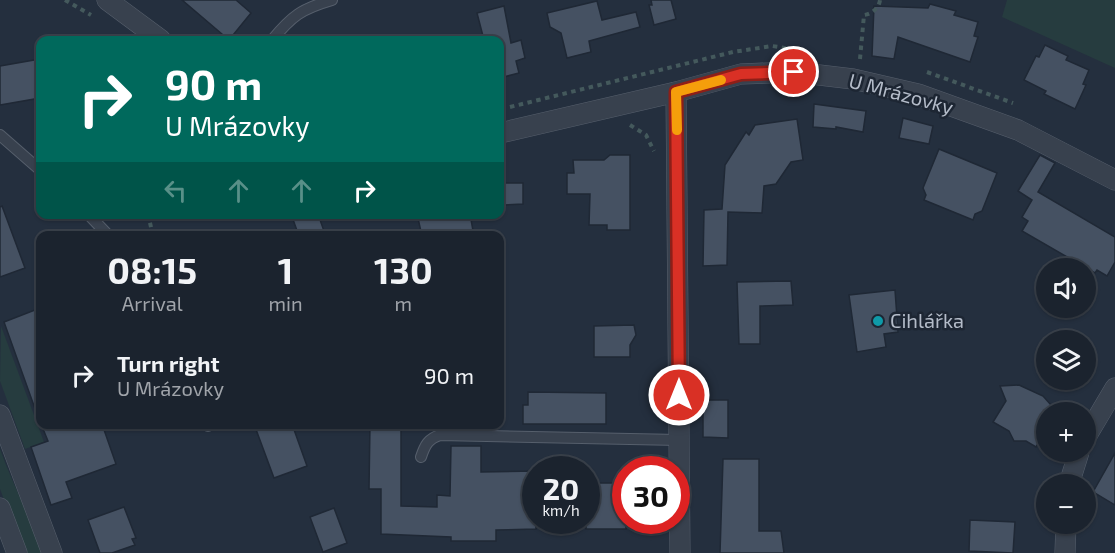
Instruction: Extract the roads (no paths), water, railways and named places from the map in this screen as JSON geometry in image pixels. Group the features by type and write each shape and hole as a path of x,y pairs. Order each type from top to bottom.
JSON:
{"street":[{"path":"107,0 155,36"},
{"name":"U Mrázovky","path":"504,132 676,92 741,74 794,72 853,79 918,94 1018,130 1115,180"},
{"path":"676,92 680,553"},
{"path":"1096,420 1115,388"},
{"path":"0,416 52,553"},
{"path":"0,508 17,553"},
{"path":"1065,553 1066,534"}],"lane":[{"path":"275,36 292,16 310,6 332,0"},
{"path":"0,135 36,166"},
{"path":"93,219 104,231"},
{"path":"421,457 425,445 440,435 679,440"}],"place":[{"name":"Cihlářka","path":"878,321"}]}
